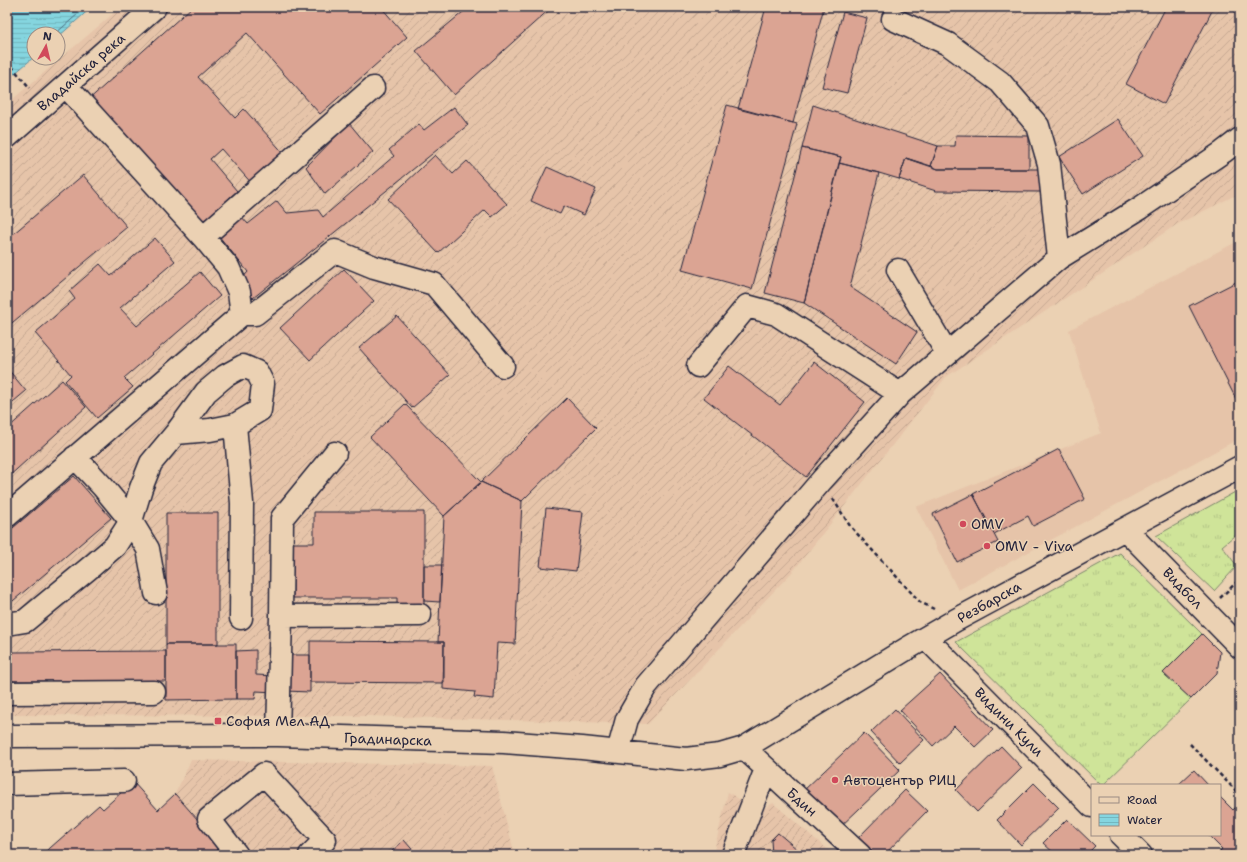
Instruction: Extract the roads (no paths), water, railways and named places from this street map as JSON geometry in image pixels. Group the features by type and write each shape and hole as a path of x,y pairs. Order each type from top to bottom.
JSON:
{"street":[{"name":"Владайска река","path":"7,137 155,7"},
{"path":"893,19 948,44 1000,82 1038,126 1049,164 1059,258"},
{"path":"66,86 203,237 228,267 239,292 242,314"},
{"path":"203,237 373,88"},
{"path":"618,752 627,719 646,686 822,480 900,394 1059,258 1140,208 1240,139"},
{"path":"7,516 242,314 255,314 335,251 374,267 434,284 503,366"},
{"path":"898,270 947,353"},
{"path":"698,366 747,306 776,314 900,394"},
{"path":"7,624 25,621 115,546 131,521 141,488 151,463 176,433 206,392 225,376 243,366 257,372 263,384 260,410 235,425 210,430 176,433"},
{"path":"235,425 242,503 241,618"},
{"path":"278,735 282,518 335,453"},
{"path":"75,457 103,487 131,521 148,549 156,593"},
{"name":"Резбарска","path":"744,748 956,620 1240,467"},
{"name":"Видбол","path":"1125,529 1240,647"},
{"path":"281,616 420,615"},
{"name":"Видини Кули","path":"926,638 1091,805"},
{"path":"7,693 154,692"},
{"name":"Градинарска","path":"7,736 278,735 504,742 582,748 686,759 720,756 744,748"},
{"name":"Бдин","path":"744,748 860,855"},
{"path":"733,855 766,769"},
{"path":"237,855 208,819 264,774 325,840 310,855"},
{"path":"7,784 124,781"},
{"path":"1122,836 1141,855"}],"water":[{"path":"16,7 92,7 66,30 66,26 26,26 26,64 7,80 7,14"}],"place":[{"name":"OMV","path":"963,524"},
{"name":"OMV - Viva","path":"987,546"},
{"name":"София Мел АД","path":"218,721"},
{"name":"Автоцентър РИЦ","path":"835,780"}]}
